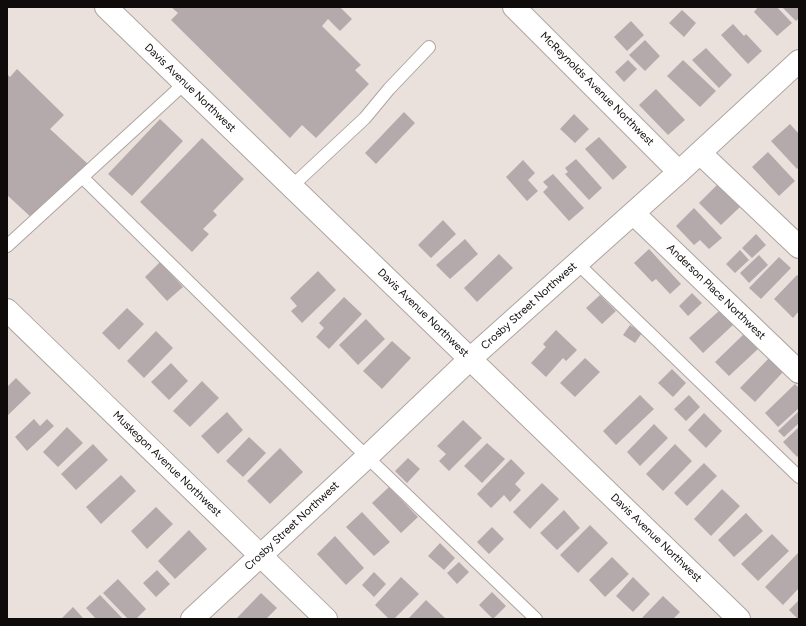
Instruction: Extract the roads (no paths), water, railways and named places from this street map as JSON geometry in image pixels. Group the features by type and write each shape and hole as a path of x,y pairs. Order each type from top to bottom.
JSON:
{"street":[{"name":"Davis Avenue Northwest","path":"106,7 739,619"},
{"name":"McReynolds Avenue Northwest","path":"514,7 679,172"},
{"name":"Crosby Street Northwest","path":"192,619 367,457 470,359 679,172 799,61"},
{"path":"700,152 799,247"},
{"name":"Anderson Place Northwest","path":"633,213 799,372"},
{"name":"Muskegon Avenue Northwest","path":"7,310 326,619"}],"lane":[{"path":"292,186 365,118 429,47"},
{"path":"7,246 185,83"},
{"path":"82,177 367,457 536,619"},
{"path":"577,264 799,477"}]}
